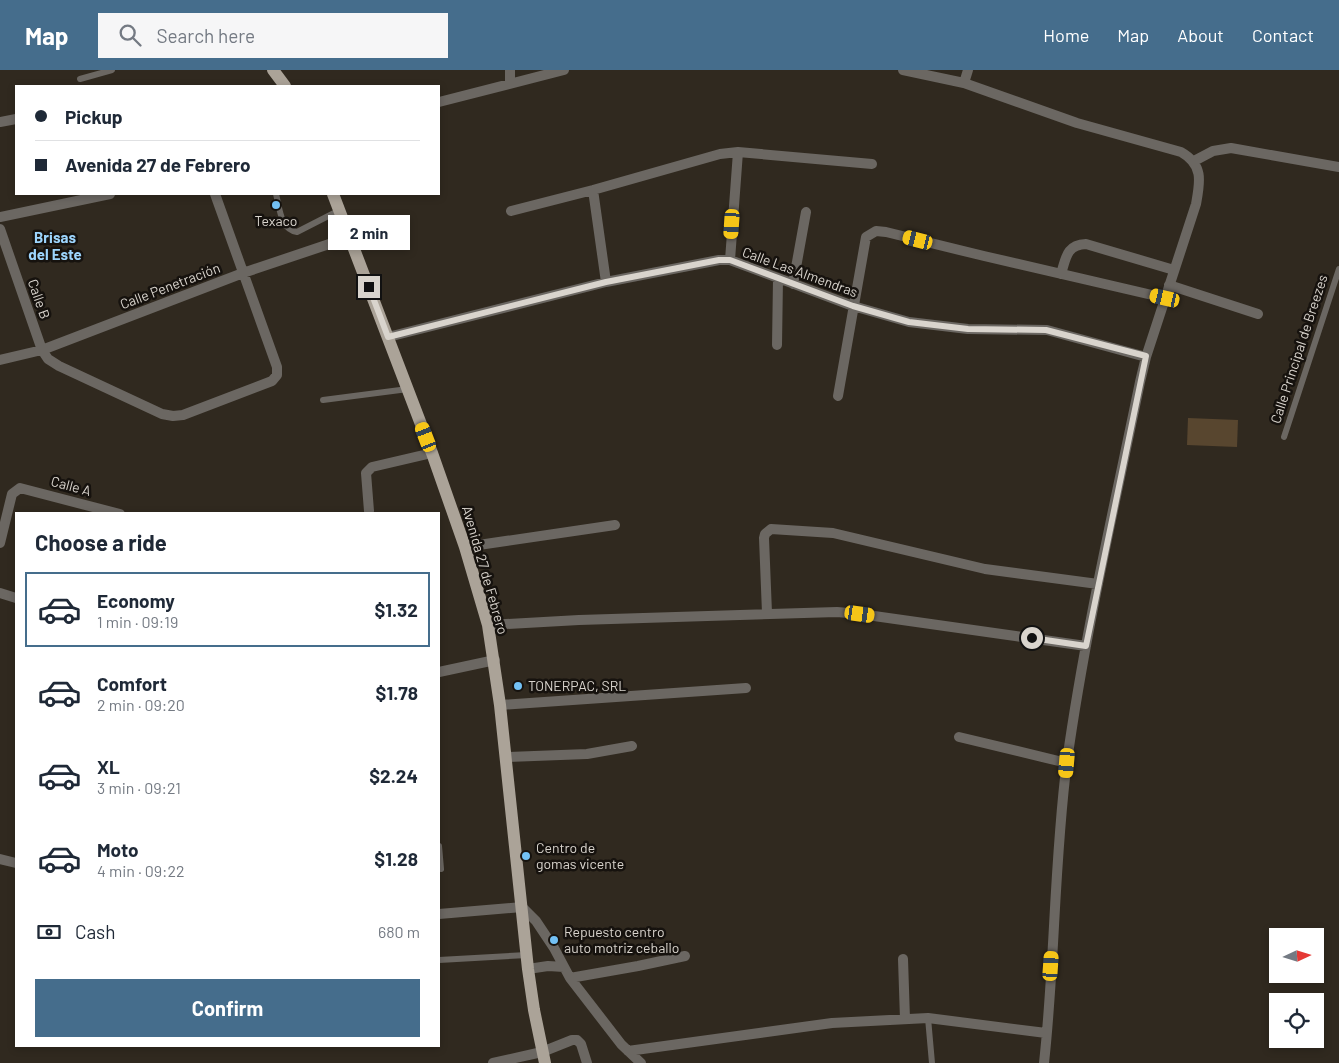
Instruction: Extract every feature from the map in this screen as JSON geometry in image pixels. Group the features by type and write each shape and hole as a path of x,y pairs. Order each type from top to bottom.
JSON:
{"main road":[{"path":"273,70 284,85"},
{"name":"Avenida 27 de Febrero","path":"333,195 432,453 465,546 488,625 500,705 528,969 543,1057"}],"street":[{"path":"510,70 510,84"},
{"path":"440,102 564,70"},
{"path":"903,70 964,83 1076,123 1181,152 1194,161 1199,175 1196,204 1146,356 1086,646 1067,763 1056,884 1044,1063"},
{"path":"964,83 968,70"},
{"path":"0,122 15,118"},
{"path":"1194,161 1214,151 1230,148 1339,168"},
{"path":"730,260 738,152"},
{"path":"511,211 720,154 738,152 872,164"},
{"path":"593,190 606,282"},
{"path":"0,217 105,195"},
{"path":"42,350 48,359 59,366 162,414 173,416 183,415 272,381 277,375 277,367 216,195"},
{"path":"793,284 806,212"},
{"name":"Calle B","path":"0,229 42,350"},
{"path":"838,396 866,237 876,231 1165,298"},
{"name":"Calle Penetración","path":"0,360 42,350 243,273 350,237"},
{"path":"1061,274 1067,256 1072,247 1077,244 1086,244 1174,270"},
{"name":"Calle Las Almendras","path":"388,337 606,282 719,260 730,260 853,306 909,322 968,329 1046,330 1146,356"},
{"path":"778,279 778,345"},
{"path":"1169,285 1258,314"},
{"path":"369,511 366,473 372,467 432,453"},
{"name":"Calle A","path":"0,543 10,500 15,491 20,488 113,512"},
{"path":"465,546 615,525"},
{"path":"767,614 764,538 765,534 771,529 833,533 985,570 1098,584"},
{"path":"0,593 15,598"},
{"path":"488,625 579,620 837,612 1086,646"},
{"path":"440,672 494,660"},
{"path":"500,705 746,688"},
{"path":"959,737 1067,763"},
{"path":"505,757 588,754 632,746"},
{"path":"0,859 15,863"},
{"path":"440,914 522,907 536,920 570,978 628,1051 641,1063"},
{"path":"570,978 685,956"},
{"path":"902,959 905,1019"},
{"path":"528,969 548,966 564,967"},
{"path":"628,1051 832,1023 928,1018 1046,1033"},
{"path":"493,1063 543,1057 572,1040 577,1040 581,1044 587,1063"}],"lane":[{"path":"80,79 112,70"},
{"path":"276,195 284,225 289,230 297,232 340,210"},
{"name":"Calle Principal de Breezes","path":"1284,437 1339,269"},
{"path":"323,400 408,389"},
{"path":"440,858 441,869"},
{"path":"440,960 527,955"},
{"path":"928,1018 932,1063"}],"shaded area":[{"path":"1188,418 1238,420 1237,447 1187,445"}],"place":[{"name":"Texaco","path":"276,205"},
{"name":"TONERPAC, SRL","path":"518,686"},
{"name":"Centro de gomas vicente","path":"526,856"},
{"name":"Repuesto centro auto motriz ceballo","path":"554,940"}],"district":[{"name":"Brisas del Este","path":"55,246"}],"route":[{"path":"369,287 388,337 606,282 719,260 730,260 853,306 909,322 968,329 1046,330 1146,356 1086,646 1032,638"}]}
